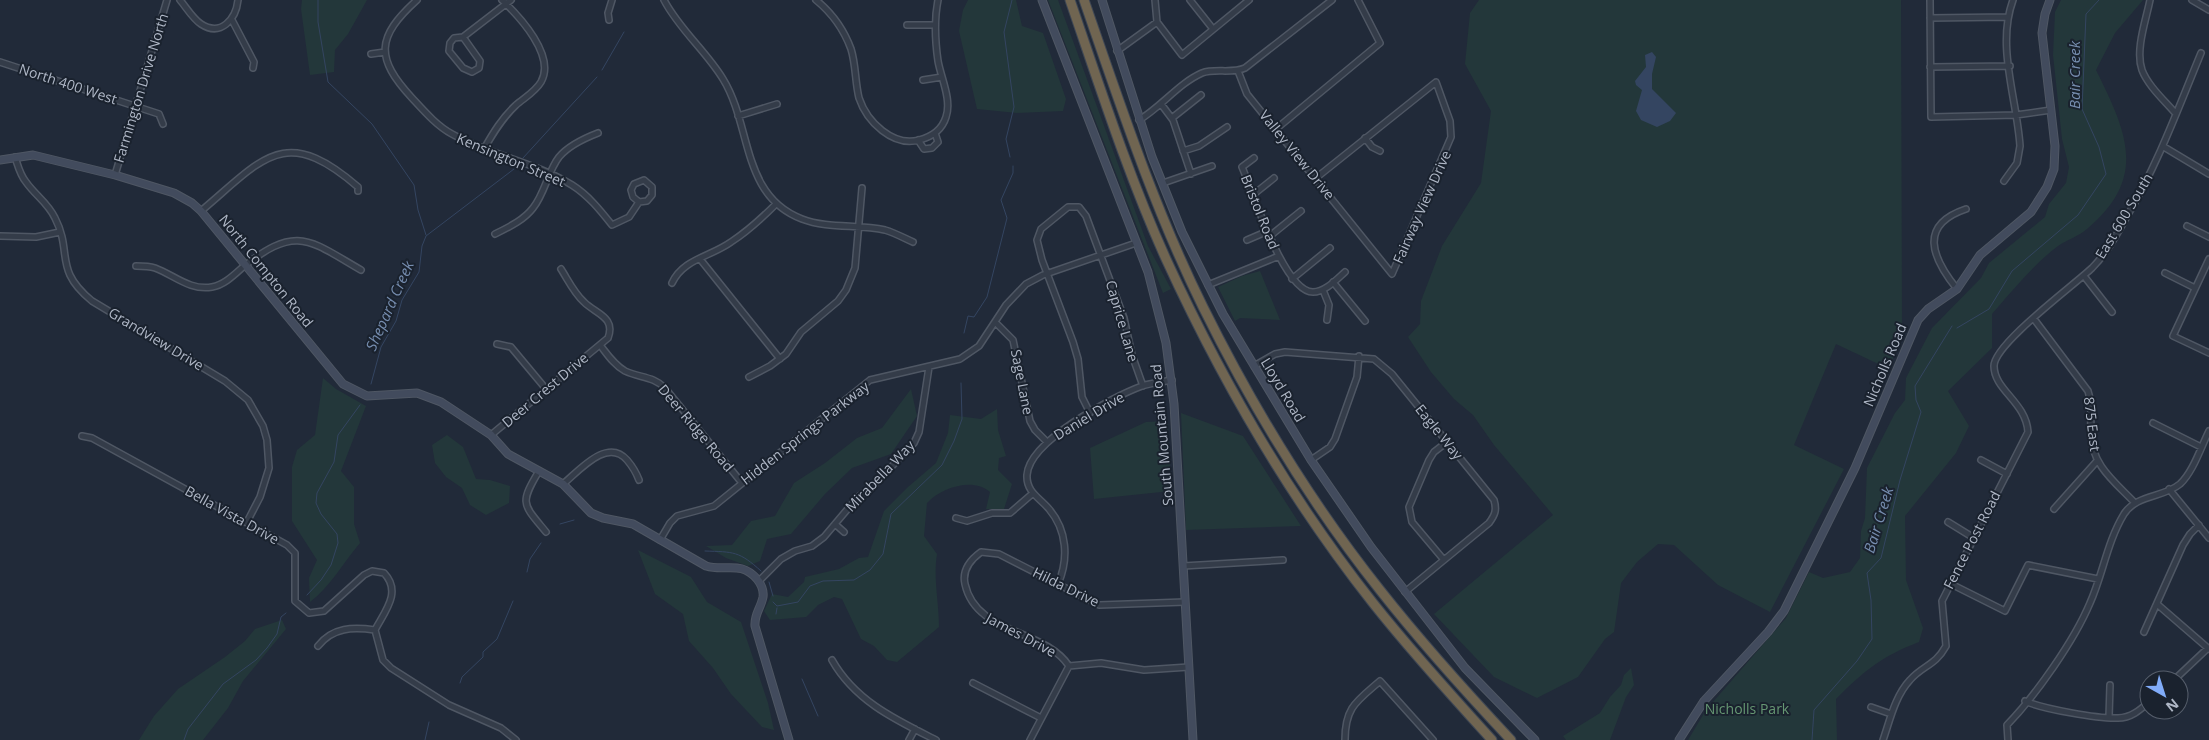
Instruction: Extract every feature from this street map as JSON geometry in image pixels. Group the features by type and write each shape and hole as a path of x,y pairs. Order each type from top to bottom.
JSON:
{"highway":[{"path":"1065,0 1093,68"},
{"path":"1070,0 1138,194 1209,348 1255,430 1306,510 1368,596 1429,671 1492,740"},
{"path":"1084,0 1137,153 1171,237 1209,320 1268,426 1325,514 1378,588 1428,650 1511,740"},
{"path":"1088,0 1101,50"}],"street":[{"name":"Farmington Drive North","path":"114,175 167,0"},
{"path":"180,0 200,24 210,27 222,27 232,20 238,0"},
{"path":"371,54 385,52 389,33 401,15 417,0"},
{"path":"610,20 608,13 612,0"},
{"path":"664,0 725,81 757,178 776,204 802,219 884,230 913,242"},
{"path":"816,0 833,17 846,37 851,50 860,100 866,111 883,131 895,140 918,140 935,133 947,116 948,105 934,25 938,0"},
{"name":"South Mountain Road","path":"1042,0 1148,272 1172,380 1194,740"},
{"name":"Lloyd Road","path":"1102,0 1139,120 1182,232 1208,285 1254,366 1347,515 1465,668 1535,740"},
{"path":"1155,0 1157,22 1182,54 1247,1"},
{"path":"1190,0 1213,29"},
{"path":"1139,120 1192,79 1205,72 1238,71 1253,63 1332,0"},
{"path":"1276,129 1380,43 1358,0"},
{"path":"1930,0 1931,117 2016,115 2051,110"},
{"path":"2004,180 2014,169 2020,152 2007,40 2008,18 2013,0"},
{"name":"Nicholls Road","path":"1679,740 1704,701 1768,632 1784,611 1855,468 1916,325 1928,309 1957,289 1980,255 2031,212 2044,194 2055,161 2042,40 2043,20 2050,0"},
{"path":"2150,0 2140,56 2142,70 2157,92 2176,114"},
{"path":"2192,0 2209,10"},
{"path":"463,37 480,61 479,68 472,72 463,68 449,51 450,43 454,38 463,37 507,1 537,42 544,56 545,70 541,82 533,92 515,106 494,130 484,149"},
{"path":"1930,18 2008,18"},
{"path":"232,20 254,62 253,68"},
{"path":"1117,51 1157,22"},
{"path":"907,25 934,25"},
{"name":"Kensington Street","path":"385,52 388,66 396,80 423,110 450,134 571,185 589,198 612,225 629,217 640,202"},
{"name":"East 600 South","path":"2011,338 2084,276 2109,248 2137,200 2164,147 2201,53"},
{"name":"North 400 West","path":"0,62 159,114 163,124"},
{"path":"1930,67 2010,66"},
{"name":"Valley View Drive","path":"1238,71 1247,94 1392,274"},
{"path":"923,80 942,77"},
{"name":"Fairway View Drive","path":"1365,138 1436,82 1450,121 1451,137 1392,274"},
{"path":"1172,118 1201,95"},
{"path":"738,116 777,104"},
{"path":"1162,104 1172,118 1191,174"},
{"path":"1183,151 1199,146 1227,127"},
{"path":"495,234 515,224 532,209 559,157 584,138 598,133"},
{"path":"918,140 924,149 932,148 938,142 935,133"},
{"path":"1316,178 1365,138 1372,147 1380,151"},
{"path":"2164,147 2209,174"},
{"path":"201,211 263,160 281,154 298,152 314,156 348,177 358,186 358,191"},
{"name":"North Compton Road","path":"0,160 33,156 114,175 174,193 192,203 201,211 343,384 366,396 417,393 441,402 491,435 508,454 563,484 591,513 602,518 633,524 706,566 713,568 742,568 750,572 759,581"},
{"name":"Grandview Drive","path":"15,157 21,175 48,205 60,232 65,265 78,290 92,301 225,381 248,400 256,412 267,440 269,468 263,490 247,522"},
{"name":"Bristol Road","path":"1254,158 1242,168 1269,234 1292,279"},
{"path":"1163,184 1212,166"},
{"path":"1254,194 1274,178"},
{"path":"644,180 652,187 652,196 647,201 640,202 632,197 631,190 634,184 644,180"},
{"path":"749,377 786,354 801,332 838,301 846,290 855,268 862,188"},
{"path":"672,283 677,272 689,262 700,259 732,242 762,219 776,204"},
{"name":"Caprice Lane","path":"1048,274 1037,240 1041,229 1068,207 1079,207 1086,216 1124,318 1132,355 1143,386"},
{"path":"1957,289 1940,266 1935,250 1935,237 1939,226 1946,218 1966,209"},
{"path":"1247,240 1269,234 1301,211"},
{"path":"2187,226 2209,237"},
{"path":"0,236 36,237 60,232"},
{"path":"136,266 153,267 200,288 213,287 226,281 245,265 276,244 294,240 309,241 361,270"},
{"name":"Hidden Springs Parkway","path":"660,540 670,523 677,516 714,506 870,380 948,363 970,353 987,337 1017,292 1026,284 1048,274 1136,243"},
{"path":"1330,248 1292,279 1305,291 1323,290 1345,272"},
{"name":"Bristol Road","path":"1208,285 1279,256"},
{"path":"700,259 780,359"},
{"path":"2209,259 2173,336 2209,353"},
{"path":"561,269 574,291 584,303 604,316 609,323 610,331 608,338 600,344"},
{"path":"2165,273 2195,288"},
{"path":"1048,274 1073,342 1082,397 1090,413"},
{"path":"2084,276 2112,312"},
{"path":"1333,282 1365,321"},
{"path":"1323,290 1329,305 1328,320"},
{"name":"875 East","path":"2034,319 2088,391 2092,403 2091,434 2097,461 2111,480 2135,503"},
{"name":"Sage Lane","path":"996,323 1013,340 1030,421 1035,430 1047,442"},
{"name":"Fence Post Road","path":"1883,740 1899,694 1910,679 1932,664 1946,646 1942,601 1949,583 2028,432 2027,421 2023,411 1997,378 1994,366 1997,354 2011,338"},
{"path":"497,344 511,347 546,389"},
{"name":"Deer Crest Drive","path":"491,435 600,344"},
{"name":"Deer Ridge Road","path":"600,344 619,367 659,382 742,483"},
{"name":"Eagle Way","path":"1254,366 1275,354 1284,352 1359,356 1374,359 1384,366 1494,500 1496,507 1495,515 1489,523 1405,592"},
{"path":"1311,460 1330,447 1335,439 1357,377 1359,356"},
{"name":"Mirabella Way","path":"759,581 781,559 818,542 857,498 876,483 914,443 919,432 929,367"},
{"name":"Daniel Drive","path":"1032,494 1027,475 1032,461 1047,442 1058,432 1143,386 1172,380"},
{"path":"2153,423 2201,447"},
{"path":"2008,740 2006,724 2026,701 2077,630 2091,601 2119,524 2125,513 2135,503 2178,485 2185,478 2209,431"},
{"name":"Bella Vista Drive","path":"82,436 92,438 287,544 295,553 295,602 309,613 324,611 366,574 372,571 384,574 393,588 392,598 375,630"},
{"path":"1444,560 1412,522 1409,507 1429,460 1434,452 1447,442"},
{"path":"563,484 604,452 613,452 625,458 636,470 639,480"},
{"path":"1981,460 2006,474"},
{"path":"2054,509 2097,461"},
{"path":"539,471 527,491 525,501 527,508 546,532"},
{"path":"2169,489 2209,538"},
{"path":"956,518 967,521 992,513 1010,513 1032,494 1048,507 1056,518 1064,536 1065,559 1058,584"},
{"path":"1948,522 1974,538"},
{"name":"Mirabella Way","path":"835,524 844,532"},
{"path":"2144,632 2183,545 2199,525"},
{"name":"Hilda Drive","path":"981,552 999,554 1099,605 1185,602"},
{"name":"James Drive","path":"981,552 972,559 965,571 964,580 971,604 983,615 1057,652 1069,666"},
{"path":"1183,566 1283,560"},
{"path":"1949,583 2006,611 2028,565 2098,579"},
{"path":"759,581 763,591 763,598 756,612 755,626 790,740"},
{"path":"2156,604 2208,648 2185,670"},
{"path":"318,646 325,637 352,627 375,630 383,660 391,668 449,705 501,728 516,740"},
{"path":"832,660 842,678 858,694 936,740"},
{"path":"1030,740 1069,666 1102,663 1144,670 1189,667"},
{"path":"1345,740 1348,712 1357,700 1380,681 1429,739"},
{"path":"973,683 1041,718"},
{"path":"2109,717 2110,685"},
{"path":"2026,701 2038,707 2109,717 2129,716 2139,709"},
{"path":"1870,707 1891,714"},
{"path":"909,740 915,729"}],"green space":[{"path":"302,0 367,0 348,34 335,50 334,72 310,75 301,9"},
{"path":"968,0 1016,0 1022,26 1043,33 1066,99 1063,111 1017,113 977,109 959,31 963,10"},
{"path":"1048,0 1058,0 1148,246 1171,289 1163,293"},
{"path":"1479,0 1901,0 1902,334 1889,369 1836,344 1794,445 1844,469 1770,612 1718,585 1674,545 1658,544 1637,562 1621,583 1614,632 1605,639 1578,677 1537,698 1494,677 1434,614 1553,515 1494,445 1473,415 1454,399 1431,372 1408,337 1420,324 1421,301 1442,246 1481,183 1491,111 1465,64 1470,13"},
{"name":"Nicholls Park","path":"2061,0 2143,0 2115,33 2096,70 2123,133 2126,153 2125,172 2119,191 2106,210 2087,229 2058,246 2040,261 1992,314 1992,348 1948,391 1969,426 1956,453 1905,516 1906,580 1923,628 1919,642 1894,653 1874,665 1836,699 1837,740 1688,740 1706,710 1786,618 1809,572 1823,578 1850,572 1860,558 1861,531 1865,518 1867,468 1895,413 1905,400 1906,378 1932,328 1981,278 1989,263 2045,217 2049,204 2066,183 2069,167 2062,139 2053,55 2055,12"},
{"path":"1260,271 1280,320 1240,318 1235,321 1218,287 1242,276"},
{"path":"323,378 336,389 366,406 341,471 354,487 354,524 360,543 330,582 310,602 309,578 317,560 292,521 292,467 297,450 315,435"},
{"path":"911,389 917,416 891,454 852,468 825,494 791,534 767,539 760,561 748,566 726,558 706,546 732,545 751,521 775,516 794,483 825,463 857,438 882,428"},
{"path":"997,409 998,430 1006,456 999,458 998,470 1012,484 1004,509 986,509 990,492 975,485 957,486 949,489 927,503 924,536 937,554 939,627 897,662 887,660 874,646 861,639 842,599 834,597 818,605 806,617 770,620 764,611 772,594 788,597 804,582 805,577 839,569 859,558 868,557 884,511 936,463 948,433 950,415 981,419"},
{"path":"1181,413 1243,436 1301,526 1186,530"},
{"path":"1168,421 1171,491 1094,499 1090,448 1146,422"},
{"path":"447,435 463,447 476,479 490,480 510,486 509,503 486,515 470,505 462,488 446,477 435,463 432,445"},
{"path":"638,550 691,577 707,602 741,622 768,703 774,730 762,727 731,694 713,668 689,641 683,614 655,594"},
{"path":"282,620 286,629 243,681 228,708 203,740 139,740 154,716 178,689 225,657 245,641 255,629"},
{"path":"1631,668 1634,685 1626,697 1610,740 1566,740 1563,736 1600,713 1610,697 1621,685 1624,675"}],"water":[{"path":"1652,52 1656,57 1652,74 1652,89 1676,113 1670,121 1657,127 1641,120 1636,111 1642,90 1636,85 1635,81 1646,67 1645,55"}],"waterway":[{"name":"Shepard Creek","path":"318,0 318,22 328,82 372,124 414,185 418,210 426,235"},
{"path":"1010,157 1006,139 1014,107 1004,32 1012,0"},
{"name":"Bair Creek","path":"1957,328 1989,309 2012,271 2078,215 2106,174 2099,147 2082,109 2086,14 2099,0"},
{"name":"Shepard Creek","path":"602,70 624,32"},
{"name":"Shepard Creek","path":"523,158 597,77"},
{"path":"964,333 968,316 974,317 987,297 1007,218 1001,200 1013,173 1013,166"},
{"name":"Shepard Creek","path":"371,384 381,347 396,321 402,300 419,272 422,246 426,236 514,169"},
{"name":"Bair Creek","path":"1812,740 1814,710 1857,661 1872,639 1871,600 1867,573 1881,558 1900,480 1921,412 1916,400 1915,386 1952,326"},
{"path":"773,602 777,606 798,602 810,586 823,581 854,580 870,570 883,554 891,514 942,465 954,441 962,419 961,383"},
{"name":"Shepard Creek","path":"307,595 321,580 331,565 338,543 337,534 321,514 316,503 317,493 334,462 338,435 360,405"},
{"path":"560,524 574,520"},
{"path":"527,572 530,559 541,543"},
{"path":"705,551 736,554 761,571"},
{"path":"769,582 773,596"},
{"path":"460,683 462,677 483,657 483,652 497,639 513,601"},
{"path":"776,614 777,608"},
{"name":"Shepard Creek","path":"184,740 188,729 223,684 256,660 267,648 277,634 281,617 286,613"},
{"path":"802,679 818,716"},
{"path":"425,740 429,722"}]}
